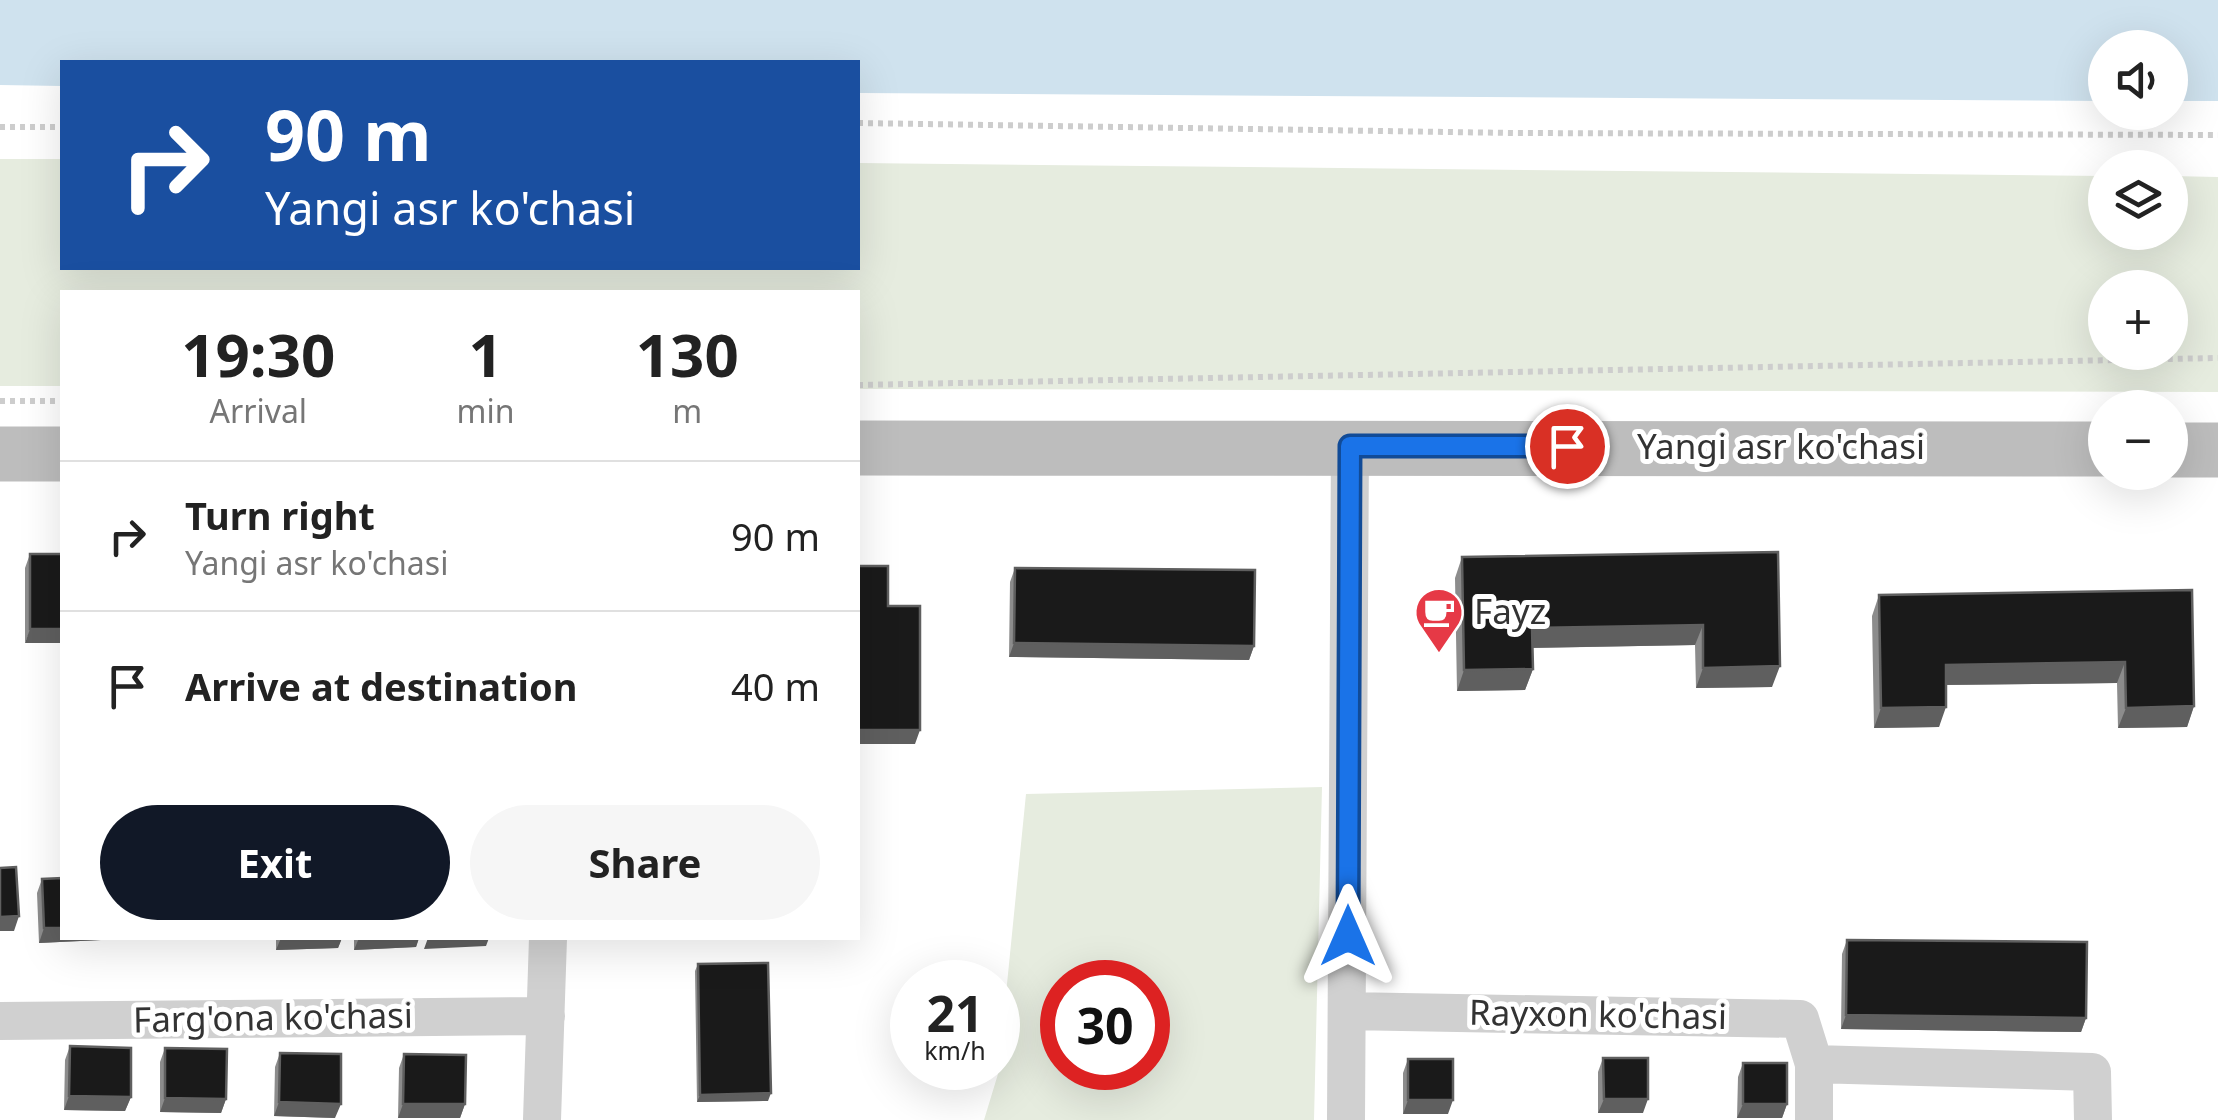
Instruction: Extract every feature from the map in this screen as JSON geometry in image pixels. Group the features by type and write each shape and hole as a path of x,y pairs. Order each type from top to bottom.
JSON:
{"street":[{"path":"1346,1120 1350,446"},
{"name":"Yangi asr ko'chasi","path":"860,448 2088,449"},
{"path":"2188,450 2218,450"},
{"path":"0,454 60,454"},
{"path":"542,1120 548,940"},
{"name":"Rayxon ko'chasi","path":"1347,1011 1800,1019 1814,1064 1814,1120"},
{"name":"Farg'ona ko'chasi","path":"0,1020 546,1016"},
{"path":"1814,1064 2092,1072 2092,1120"}],"path":[{"path":"860,123 1513,133 2218,135"},
{"path":"0,128 60,128"},
{"path":"860,385 2218,358"},
{"path":"0,401 60,401"}],"shaded area":[{"path":"0,159 60,159 60,270 860,270 860,163 2088,176 2088,250 2188,250 2188,176 2218,177 2218,392 860,389 860,290 60,290 60,386 0,386"},
{"path":"1322,787 1314,1120 984,1120 993,1090 1020,1090 1020,960 1009,960 1026,794"}],"water":[{"path":"0,0 2218,0 2218,101 2188,101 2188,30 2088,30 2088,101 860,93 860,60 60,60 60,86 0,85"}],"building":[{"path":"1778,552 1780,666 1703,668 1703,625 1532,628 1533,669 1464,670 1462,557"},
{"path":"30,554 60,554 60,629 30,629"},
{"path":"860,566 888,566 888,606 920,606 920,730 860,730"},
{"path":"1015,568 1255,570 1254,646 1014,643"},
{"path":"2192,590 2194,706 2126,708 2125,662 1946,665 1946,707 1881,708 1879,595"},
{"path":"16,867 19,916 0,917 0,868"},
{"path":"60,878 60,928 44,928 42,879"},
{"path":"1847,940 2087,942 2086,1018 1846,1015"},
{"path":"768,963 771,1093 700,1095 698,964"},
{"path":"70,1046 131,1048 131,1097 69,1096"},
{"path":"165,1048 227,1049 226,1099 165,1098"},
{"path":"280,1053 341,1054 341,1104 279,1102"},
{"path":"404,1054 466,1055 465,1104 403,1104"},
{"path":"1603,1058 1648,1058 1648,1099 1604,1099"},
{"path":"1408,1059 1453,1059 1453,1100 1408,1100"},
{"path":"1743,1063 1787,1063 1787,1104 1743,1104"}],"place":[{"name":"Fayz","path":"1439,654"}],"route":[{"path":"1348,936 1350,446 1567,446"}]}
